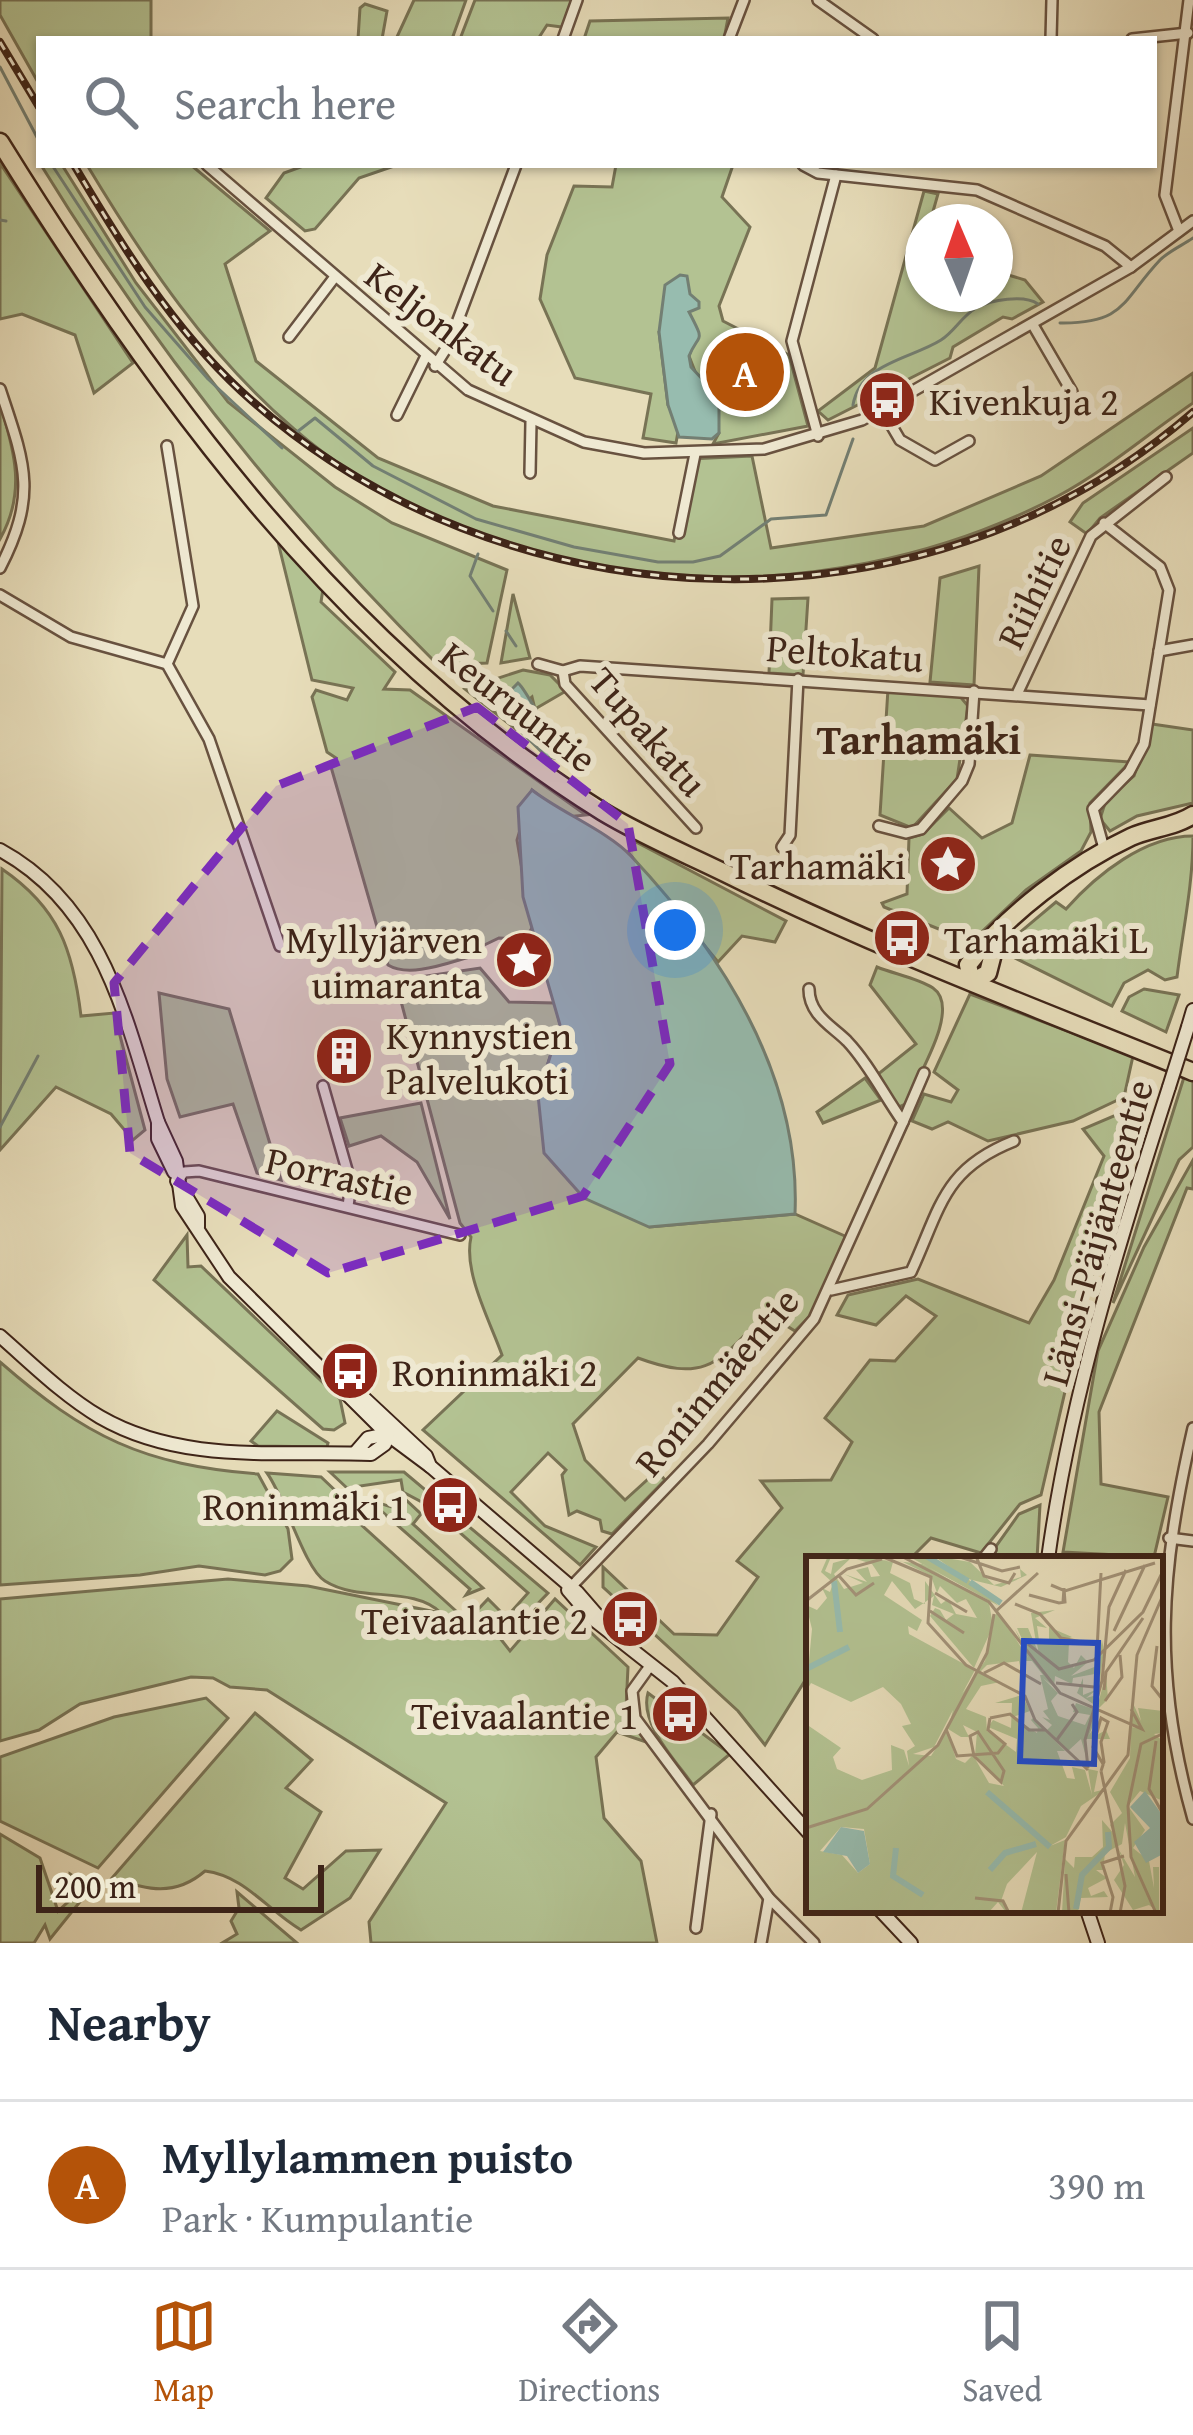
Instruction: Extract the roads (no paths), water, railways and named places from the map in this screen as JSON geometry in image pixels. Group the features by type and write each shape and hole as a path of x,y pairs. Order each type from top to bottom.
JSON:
{"highway":[{"name":"Keuruuntie","path":"0,142 122,333 182,411 343,600 483,727 608,815 790,906 1193,1072"},
{"path":"972,982 968,965 1040,898 1105,852 1190,821"}],"main road":[{"path":"0,850 54,891 98,946 117,985 158,1122 157,1135 176,1176 182,1206 229,1277 338,1381 342,1391 568,1589 571,1598 674,1682 676,1692 806,1830"},
{"name":"Länsi-Päijänteentie","path":"1048,1556 1061,1471 1122,1236 1193,1010"},
{"path":"0,1336 68,1396 132,1432 210,1452 355,1453 368,1438 392,1432"},
{"path":"883,1913 911,1943"},
{"path":"1088,1913 1098,1943"}],"street":[{"path":"563,36 577,0"},
{"path":"730,36 744,0"},
{"path":"818,0 869,36"},
{"path":"1051,36 1052,0"},
{"path":"1180,231 1165,195 1189,0"},
{"path":"1157,36 1188,33"},
{"name":"Keljonkatu","path":"210,168 436,366 531,422 584,442 644,453 764,448 818,436 883,411 1131,267 1193,221"},
{"path":"436,366 449,344 515,168"},
{"path":"813,168 836,175 977,190 1105,246 1131,267"},
{"path":"818,436 792,341 836,175"},
{"path":"289,337 334,278"},
{"path":"1033,325 1072,392"},
{"path":"397,415 425,358"},
{"path":"0,389 27,484 22,522 0,568"},
{"path":"883,411 900,440 934,460 969,441"},
{"path":"530,473 531,422"},
{"path":"167,446 194,606 167,664"},
{"path":"679,533 695,454"},
{"name":"Riihitie","path":"1018,692 1076,558 1104,523 1166,477"},
{"path":"1104,523 1168,578 1144,744 1129,772 1093,809 1105,852"},
{"path":"0,595 71,637 167,664 209,739 280,946"},
{"path":"1159,651 1193,645"},
{"name":"Peltokatu","path":"538,664 562,671 580,666 1018,692 1150,705"},
{"name":"Tupakatu","path":"562,671 565,684 696,828"},
{"path":"782,847 790,836 798,680"},
{"path":"879,826 906,833 921,829 962,781 969,764 974,691"},
{"path":"809,989 829,1030 846,1040 903,1123"},
{"name":"Roninmäentie","path":"568,1589 708,1444 803,1333 831,1290 925,1073"},
{"path":"323,1086 351,1184 348,1206"},
{"path":"831,1290 911,1272 955,1178 981,1154 1014,1141"},
{"name":"Porrastie","path":"176,1176 206,1174 460,1235"},
{"path":"1163,1600 1169,1538 1193,1428"},
{"path":"1169,1538 1193,1541"},
{"path":"985,1556 991,1549"},
{"path":"1163,1631 1165,1674 1193,1819"},
{"path":"652,1668 632,1691 630,1706 769,1898 814,1943"},
{"path":"695,1928 711,1814"},
{"path":"761,1943 769,1898"}],"water":[{"path":"687,276 690,294 699,302 699,308 689,312 699,334 689,356 691,367 719,397 719,433 712,439 679,437 668,405 659,332 665,285"},
{"path":"518,683 561,759 547,757 507,718 506,695"},
{"path":"532,790 631,856 725,976 770,1066 785,1114 795,1214 649,1227 584,1198 544,1153 538,1095 560,1025 523,897 518,807"}],"waterway":[{"path":"0,67 36,135"},
{"path":"54,168 145,307 208,379 282,448"},
{"path":"0,220 6,221"},
{"path":"1060,323 1111,314 1160,260 1193,238"},
{"path":"853,405 865,380 876,371 941,340 976,308 1007,299 1038,304"},
{"path":"297,432 315,418 373,466 476,519 574,547 658,562 720,556 771,519 826,515 853,439"},
{"path":"478,554 470,576 493,611"},
{"path":"506,631 516,646"},
{"path":"0,1127 38,1056"}],"railway":[{"path":"0,42 36,102"},
{"path":"76,168 170,313 241,391 346,470 462,528 586,564 714,579 842,571 967,541 1086,488 1193,412"}],"place":[{"name":"Myllylammen puisto","path":"745,372"},
{"name":"Kivenkuja 2","path":"887,400"},
{"name":"Tarhamäki","path":"948,864"},
{"name":"Tarhamäki L","path":"902,938"},
{"name":"Myllyjärven uimaranta","path":"524,960"},
{"name":"Kynnystien Palvelukoti","path":"344,1056"},
{"name":"Roninmäki 2","path":"350,1371"},
{"name":"Roninmäki 1","path":"450,1505"},
{"name":"Teivaalantie 2","path":"630,1619"},
{"name":"Teivaalantie 1","path":"680,1714"}],"district":[{"name":"Tarhamäki","path":"919,738"}]}
